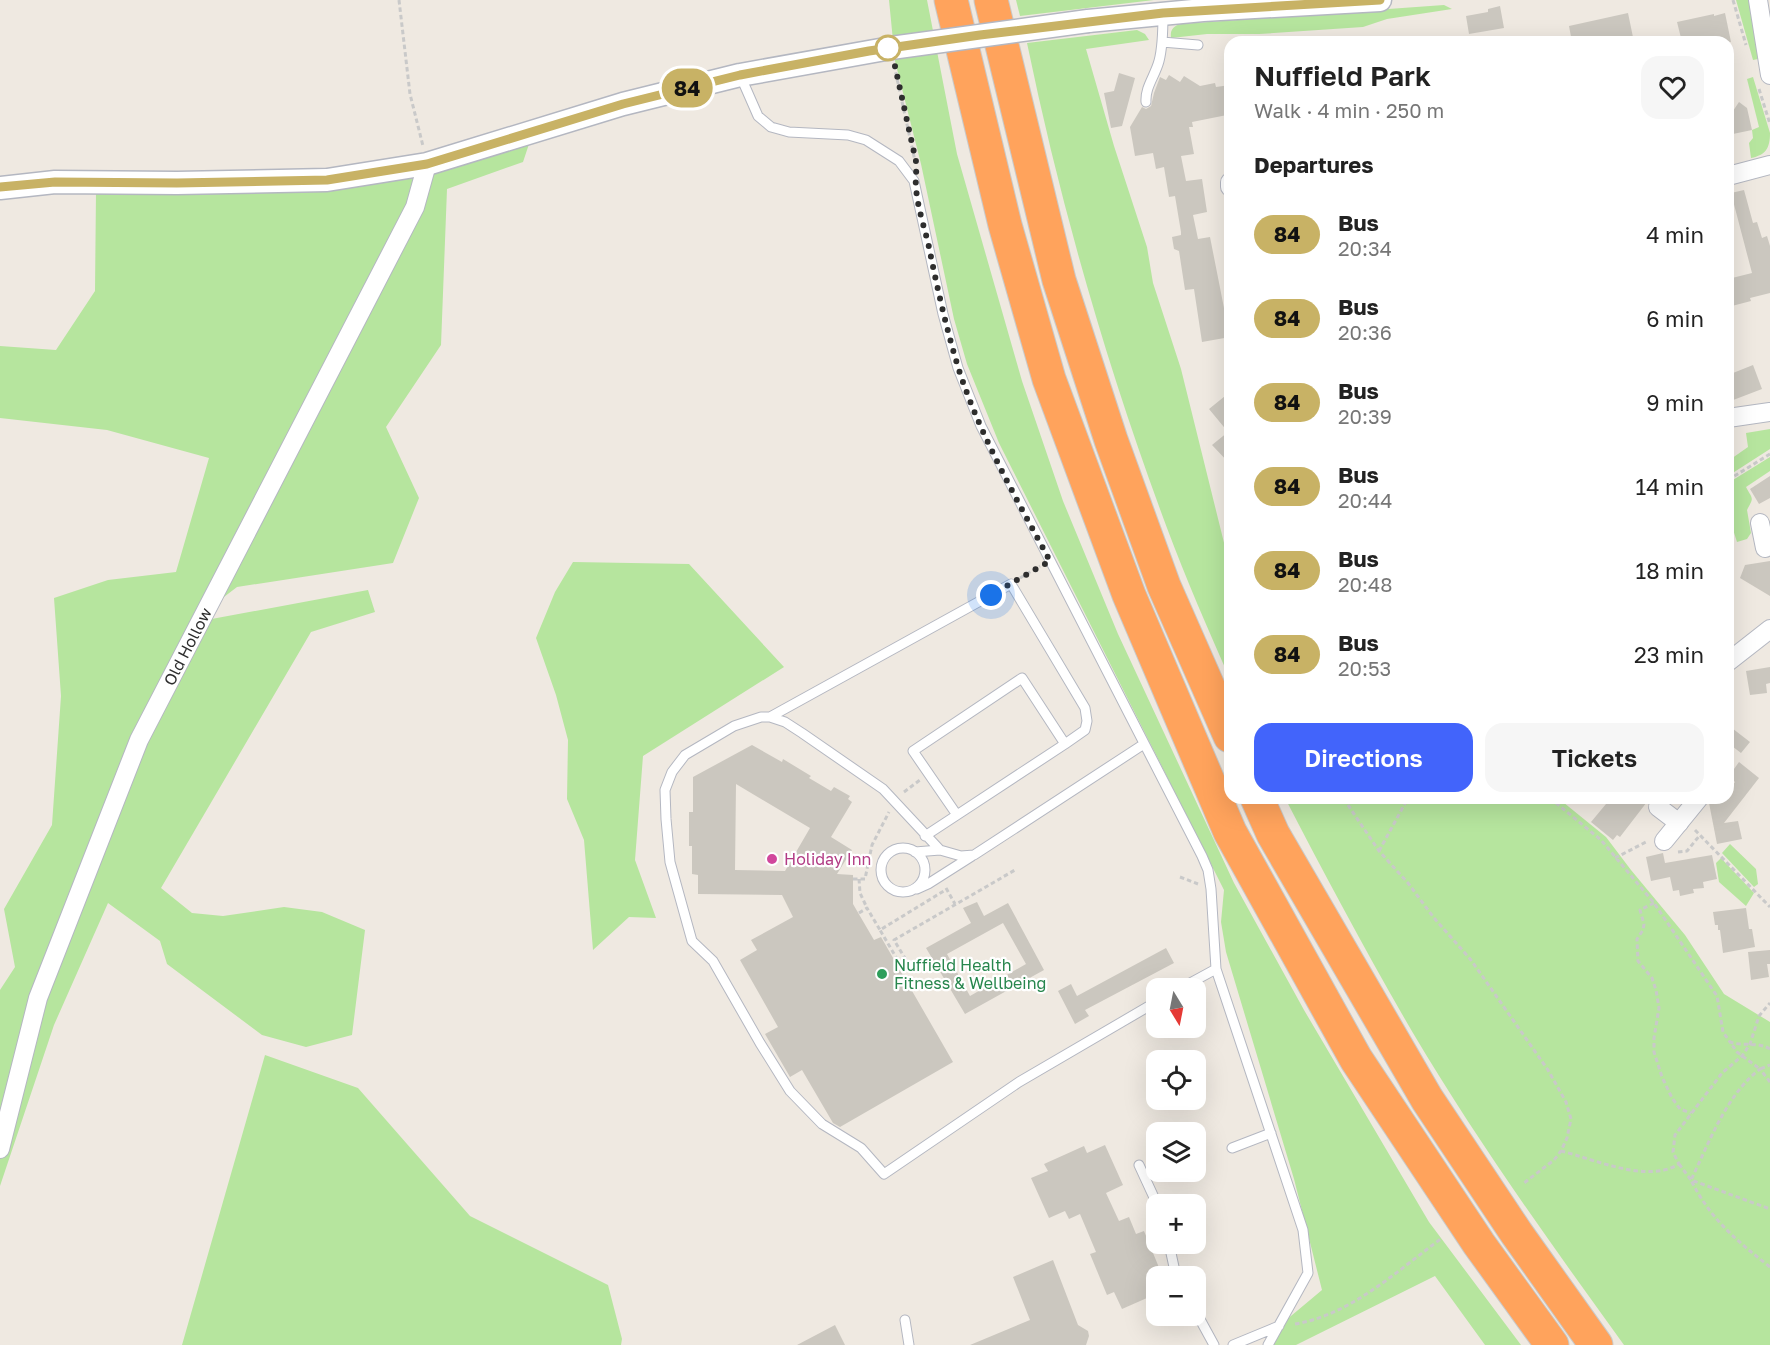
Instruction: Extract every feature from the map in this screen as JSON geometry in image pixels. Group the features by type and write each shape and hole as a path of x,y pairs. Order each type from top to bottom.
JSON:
{"highway":[{"path":"951,0 1005,225 1049,379 1129,595 1230,832 1356,1059 1479,1244 1552,1345"},
{"path":"991,0 1059,280 1111,440 1164,586 1224,722"},
{"path":"1260,804 1279,844 1426,1099 1517,1234 1596,1345"}],"street":[{"path":"0,188 55,182 177,183 327,180 427,164 623,104 740,75 891,48 1163,13 1291,3 1380,0"},
{"path":"1758,0 1770,75"},
{"name":"Old Hollow","path":"0,1149 38,998 139,740 415,207 427,164"},
{"path":"1734,174 1770,165"},
{"path":"1734,417 1770,412"},
{"path":"1760,523 1762,549"},
{"path":"1734,657 1770,629"},
{"path":"1664,840 1695,804"},
{"path":"1658,807 1681,821"}],"lane":[{"path":"1146,102 1146,91 1155,74 1162,42 1163,13"},
{"path":"1162,42 1198,45"},
{"path":"740,75 758,116 771,127 789,132 848,135 866,140 900,161 914,181 943,314 958,368 981,426 1208,870 1216,969 1303,1230 1308,1273 1268,1345"},
{"path":"770,717 1011,584 1085,708 1087,721 1085,730 925,836"},
{"path":"957,815 913,751 1022,678 1065,744"},
{"path":"940,850 883,789 785,722 770,717 761,717 734,726 685,755 672,772 665,790 670,862 692,941 713,961 790,1091 822,1124 861,1148 884,1174 1019,1082 1146,1008"},
{"path":"974,855 961,856 940,850 915,852 901,848 888,853 880,873 882,880 892,890 899,893 914,890 940,877 974,855 1144,744"},
{"path":"914,890 924,878 925,871 921,857 915,852"},
{"path":"1199,978 1216,969"},
{"path":"1232,1148 1271,1133"},
{"path":"1139,1165 1152,1194"},
{"path":"904,1320 909,1345"},
{"path":"1204,1326 1214,1345"},
{"path":"1233,1345 1279,1326"}],"path":[{"path":"399,0 410,94 427,164"},
{"path":"891,48 917,166 914,181"},
{"path":"1734,476 1770,454"},
{"path":"1011,584 1050,561"},
{"path":"853,879 865,879 872,846 883,820 911,786 928,773"},
{"path":"1348,804 1379,851 1471,960 1548,1070 1566,1102 1571,1119 1567,1138 1561,1151 1554,1160 1524,1183"},
{"path":"1379,851 1405,804"},
{"path":"1557,804 1601,840 1654,903 1717,996 1723,1032 1742,1056 1760,1069 1770,1082"},
{"path":"1681,821 1701,835 1770,907"},
{"path":"859,879 860,893 867,908 899,964 906,960 894,940 1015,870"},
{"path":"940,877 956,904"},
{"path":"1180,878 1211,889"},
{"path":"880,930 947,889"},
{"path":"1654,903 1640,910 1644,924 1637,939 1638,961 1652,978 1659,1008 1654,1052 1672,1098 1680,1109 1692,1113"},
{"path":"859,913 867,908"},
{"path":"1770,1003 1759,1016 1750,1044 1742,1056 1722,1073 1675,1135 1673,1152 1715,1220 1770,1267"},
{"path":"1730,1042 1743,1046 1757,1044 1770,1049"},
{"path":"1691,1180 1739,1089 1748,1078 1770,1065"},
{"path":"1561,1151 1636,1171 1662,1171 1679,1164"},
{"path":"1691,1180 1770,1209"},
{"path":"1279,1326 1302,1323 1338,1310 1364,1295 1442,1238"}],"green space":[{"path":"889,0 927,0 957,154 1022,381 1063,501 1118,634 1234,883 1304,1010 1429,1222 1521,1345 1485,1345 1435,1276 1296,1345 1268,1345 1279,1326 1322,1290 1294,1179 1226,952 1221,922 1224,890 999,443 967,364 954,319 921,164 895,61"},
{"path":"1016,0 1154,0 1020,16"},
{"path":"1736,0 1750,0 1758,59 1753,60"},
{"path":"1444,5 1452,9 1387,19 1363,27 1259,34 1207,34 1171,38 1173,29 1181,24"},
{"path":"1137,30 1145,34 1149,40 1086,49 1114,146 1147,247 1153,283 1181,369 1224,543 1224,665 1167,528 1106,349 1055,166 1027,43"},
{"path":"1753,77 1770,133 1769,143 1764,153 1751,158 1749,143 1753,138 1752,130 1759,127 1747,79"},
{"path":"529,144 523,162 447,189 441,345 386,427 419,498 393,563 237,587 190,623 368,590 375,612 311,632 161,888 192,913 223,916 284,907 322,912 365,930 352,1035 306,1047 262,1035 167,964 160,941 108,903 54,1025 0,1186 0,990 15,967 4,909 52,825 61,696 54,598 108,580 176,572 209,458 107,430 0,418 0,346 56,350 95,291 96,192 325,192 399,179"},
{"path":"1770,429 1770,449 1734,472 1734,457 1748,447 1746,433"},
{"path":"1770,457 1770,471 1746,487 1752,499 1747,510 1751,533 1747,539 1737,542 1734,533 1734,479"},
{"path":"573,562 689,564 784,667 643,756 635,860 656,918 629,917 593,950 584,840 567,799 568,740 556,695 536,638 555,592"},
{"path":"1288,804 1565,804 1606,837 1685,935 1724,994 1770,1022 1770,1345 1624,1345 1515,1192 1437,1073 1332,887"},
{"path":"1730,844 1756,869 1758,884 1754,887 1722,853"},
{"path":"1721,858 1754,893 1746,906 1719,882 1716,863"},
{"path":"265,1055 358,1088 470,1216 608,1285 622,1339 621,1345 182,1345"}],"building":[{"path":"1500,6 1504,28 1469,34 1466,16 1488,12 1488,9"},
{"path":"1628,13 1633,36 1571,36 1569,26"},
{"path":"1725,13 1730,36 1680,36 1677,22 1714,14 1714,16"},
{"path":"1119,73 1135,78 1122,126 1111,128 1104,93 1114,91"},
{"path":"1169,75 1180,82 1184,76 1200,86 1215,83 1216,87 1224,86 1224,116 1192,122 1193,127 1189,127 1194,154 1181,156 1186,181 1202,179 1207,212 1193,215 1198,239 1210,237 1224,308 1224,338 1202,342 1194,289 1185,290 1179,251 1174,249 1172,237 1181,235 1175,196 1169,197 1164,167 1156,169 1153,153 1135,156 1130,127 1142,107 1146,109 1151,106 1160,77 1166,80"},
{"path":"1739,102 1747,108 1752,130 1734,134 1734,110"},
{"path":"1744,190 1753,223 1757,222 1762,238 1767,236 1770,246 1770,293 1750,298 1751,301 1734,305 1734,278 1752,273 1734,204 1734,192"},
{"path":"1753,365 1762,389 1734,400 1734,373"},
{"path":"1224,397 1224,427 1209,409"},
{"path":"1224,435 1224,458 1212,445"},
{"path":"1770,476 1770,498 1759,504 1750,489"},
{"path":"1770,561 1770,596 1740,578 1745,565"},
{"path":"1770,667 1770,683 1766,684 1767,693 1750,695 1746,671"},
{"path":"1734,730 1750,742 1741,753 1734,748"},
{"path":"752,745 782,762 783,759 831,791 834,787 850,796 848,799 852,802 831,837 852,850 837,874 853,875 853,904 874,940 881,937 953,1062 840,1127 833,1123 802,1070 790,1077 765,1034 778,1027 740,960 757,950 751,940 793,917 782,895 698,894 698,875 692,874 692,846 689,846 689,812 693,812 693,777","holes":["736,784 810,828 785,871 735,870"]},
{"path":"1739,762 1759,778 1724,823 1738,821 1742,839 1717,844 1709,804 1734,804 1734,769"},
{"path":"1606,804 1645,804 1620,837 1617,835 1613,840 1591,822"},
{"path":"1663,853 1665,863 1712,855 1717,879 1703,882 1704,888 1693,889 1694,893 1680,896 1679,890 1673,891 1670,877 1651,881 1646,857"},
{"path":"977,902 984,916 1008,903 1044,970 965,1014 926,948 971,923 963,908","holes":["1003,923 1026,964 970,996 947,954"]},
{"path":"1746,908 1755,947 1723,953 1720,930 1718,930 1718,925 1715,925 1713,912"},
{"path":"1166,948 1174,963 1085,1010 1089,1016 1075,1024 1058,991 1071,984 1077,996"},
{"path":"1770,950 1770,964 1767,964 1769,977 1751,980 1748,952"},
{"path":"1105,1145 1123,1185 1106,1193 1119,1221 1129,1217 1136,1234 1144,1231 1146,1254 1153,1254 1158,1266 1146,1266 1146,1298 1122,1309 1114,1292 1107,1295 1090,1254 1096,1252 1080,1214 1069,1219 1065,1211 1049,1218 1031,1178 1048,1171 1044,1164 1084,1146 1087,1153"},
{"path":"1053,1260 1078,1325 1088,1331 1086,1345 970,1345 1030,1320 1013,1277"},
{"path":"835,1325 845,1345 797,1345"}],"bus line":[{"name":"84","path":"0,187 55,182 177,183 327,180 427,164 623,104 740,75 869,51 1163,13 1380,0"}],"place":[{"name":"Holiday Inn","path":"772,859"},
{"name":"Nuffield Health Fitness & Wellbeing","path":"882,974"}],"route":[{"path":"888,48 891,48 917,166 914,181 943,314 958,368 981,426 1050,561 991,595"}]}
